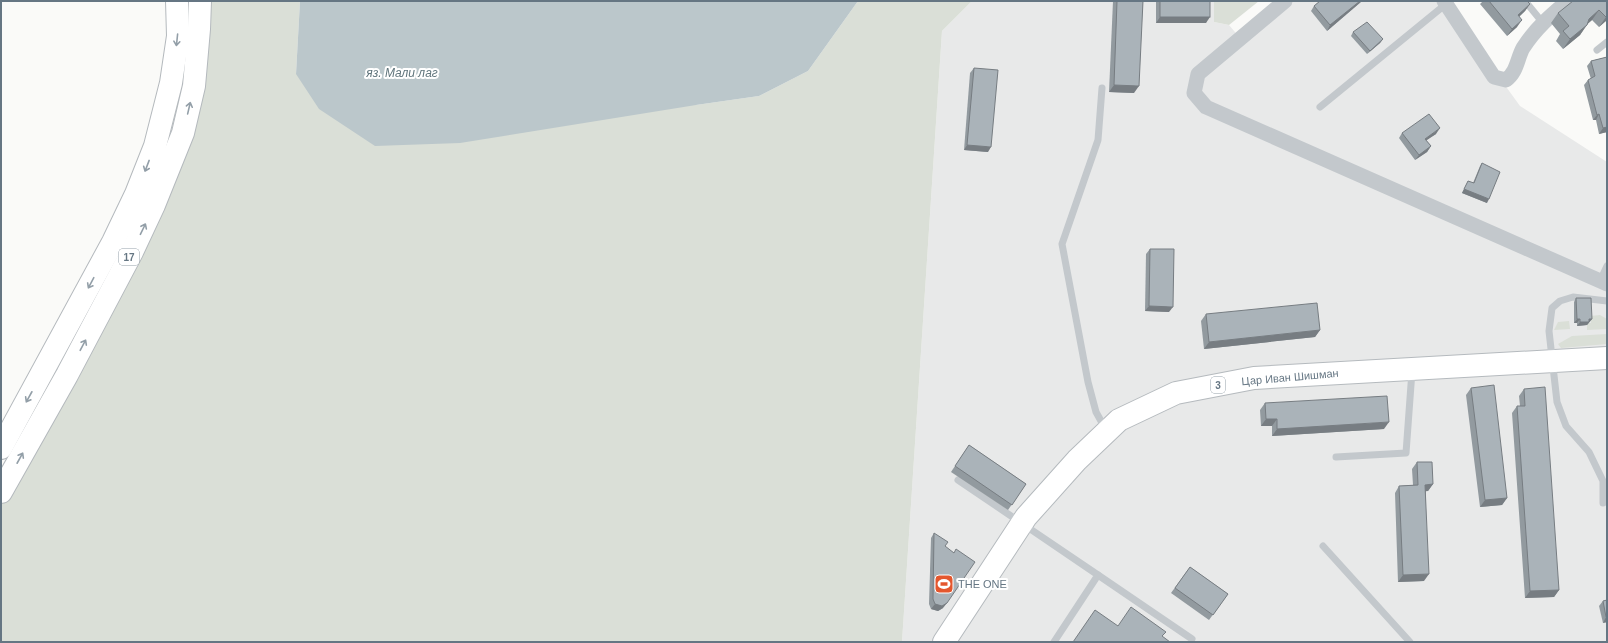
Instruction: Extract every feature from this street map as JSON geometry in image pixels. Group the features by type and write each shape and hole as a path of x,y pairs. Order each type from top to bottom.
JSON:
{"main road":[{"name":"17","path":"1,448 110,249 136,194 155,146 172,83 178,36 177,1"},
{"name":"17","path":"1,492 67,375 132,252 154,205 183,133 194,86 200,1"},
{"name":"Цар Иван Шишман","path":"944,642 1022,524 1077,460 1119,420 1176,393 1254,378 1607,358"}],"street":[{"path":"1285,1 1198,74 1194,93 1206,107 1604,283"},
{"path":"1445,2 1494,77 1506,80 1512,76 1523,49 1542,23 1568,1"}],"lane":[{"path":"1525,1 1542,23"},
{"path":"1320,107 1445,2"},
{"path":"1597,50 1607,42"},
{"path":"1102,88 1098,140 1062,244 1088,382 1096,412 1107,432"},
{"path":"1604,283 1607,266"},
{"path":"1603,503 1603,482 1589,452 1566,426 1557,402 1549,331 1552,308 1560,301 1573,297 1607,301"},
{"path":"1336,457 1406,453 1412,369"},
{"path":"958,480 1192,639"},
{"path":"1323,546 1410,642"},
{"path":"1054,642 1098,575"}],"shaded area":[{"path":"201,1 300,1 296,74 696,105 759,96 808,71 858,1 972,1 942,31 902,642 1,642 1,505 71,377 158,204"},
{"path":"972,1 1214,1 1214,22 1229,25 1240,38 1285,1 1444,1 1520,106 1607,162 1607,642 902,642 942,31"},
{"path":"1214,1 1259,1 1229,25 1214,22"},
{"path":"1600,315 1607,319 1607,329 1587,330 1587,323 1591,323 1590,316"},
{"path":"1569,321 1570,329 1554,330 1558,322"},
{"path":"1607,334 1607,344 1561,348 1558,344 1572,336"}],"water":[{"name":"яз. Мали лаг","path":"300,1 858,1 808,71 759,96 460,143 375,146 319,109 296,74"}],"building":[{"path":"1117,1 1143,1 1139,86 1114,85"},
{"path":"1160,1 1210,1 1210,17 1160,17"},
{"path":"1320,1 1360,1 1330,25 1314,6"},
{"path":"1489,1 1527,1 1530,4 1518,15 1522,20 1512,29"},
{"path":"1573,1 1607,1 1607,16 1606,17 1599,10 1589,19 1587,25 1570,39 1563,31 1569,26 1558,13"},
{"path":"1367,22 1383,39 1370,51 1353,32"},
{"path":"1607,57 1607,127 1603,128 1599,114 1597,115 1588,80 1595,76 1591,61"},
{"path":"974,68 998,70 991,147 967,145"},
{"path":"1429,114 1440,128 1425,139 1431,146 1419,155 1402,133"},
{"path":"1482,163 1500,172 1489,199 1464,189 1468,181 1474,183"},
{"path":"1150,249 1174,249 1173,307 1149,306"},
{"path":"1576,298 1591,298 1592,319 1589,319 1589,322 1580,322 1580,319 1577,319"},
{"path":"1317,303 1320,330 1209,342 1206,314"},
{"path":"1494,385 1507,498 1485,500 1471,388"},
{"path":"1545,387 1559,590 1530,591 1517,406 1525,406 1524,389"},
{"path":"1387,396 1389,422 1277,429 1277,419 1266,419 1265,403"},
{"path":"969,445 1026,484 1012,505 955,466"},
{"path":"1417,462 1432,462 1433,484 1425,485 1429,574 1403,575 1399,486 1418,485"},
{"name":"THE ONE","path":"934,533 948,542 945,546 954,553 956,549 975,562 947,603 942,606 935,604 933,599"},
{"path":"1190,567 1228,594 1213,615 1175,588"},
{"path":"1607,600 1607,617 1606,617 1603,601"},
{"path":"1131,607 1166,632 1162,636 1170,642 1073,642 1095,610 1118,626"}],"place":[{"name":"THE ONE","path":"944,584"}]}
